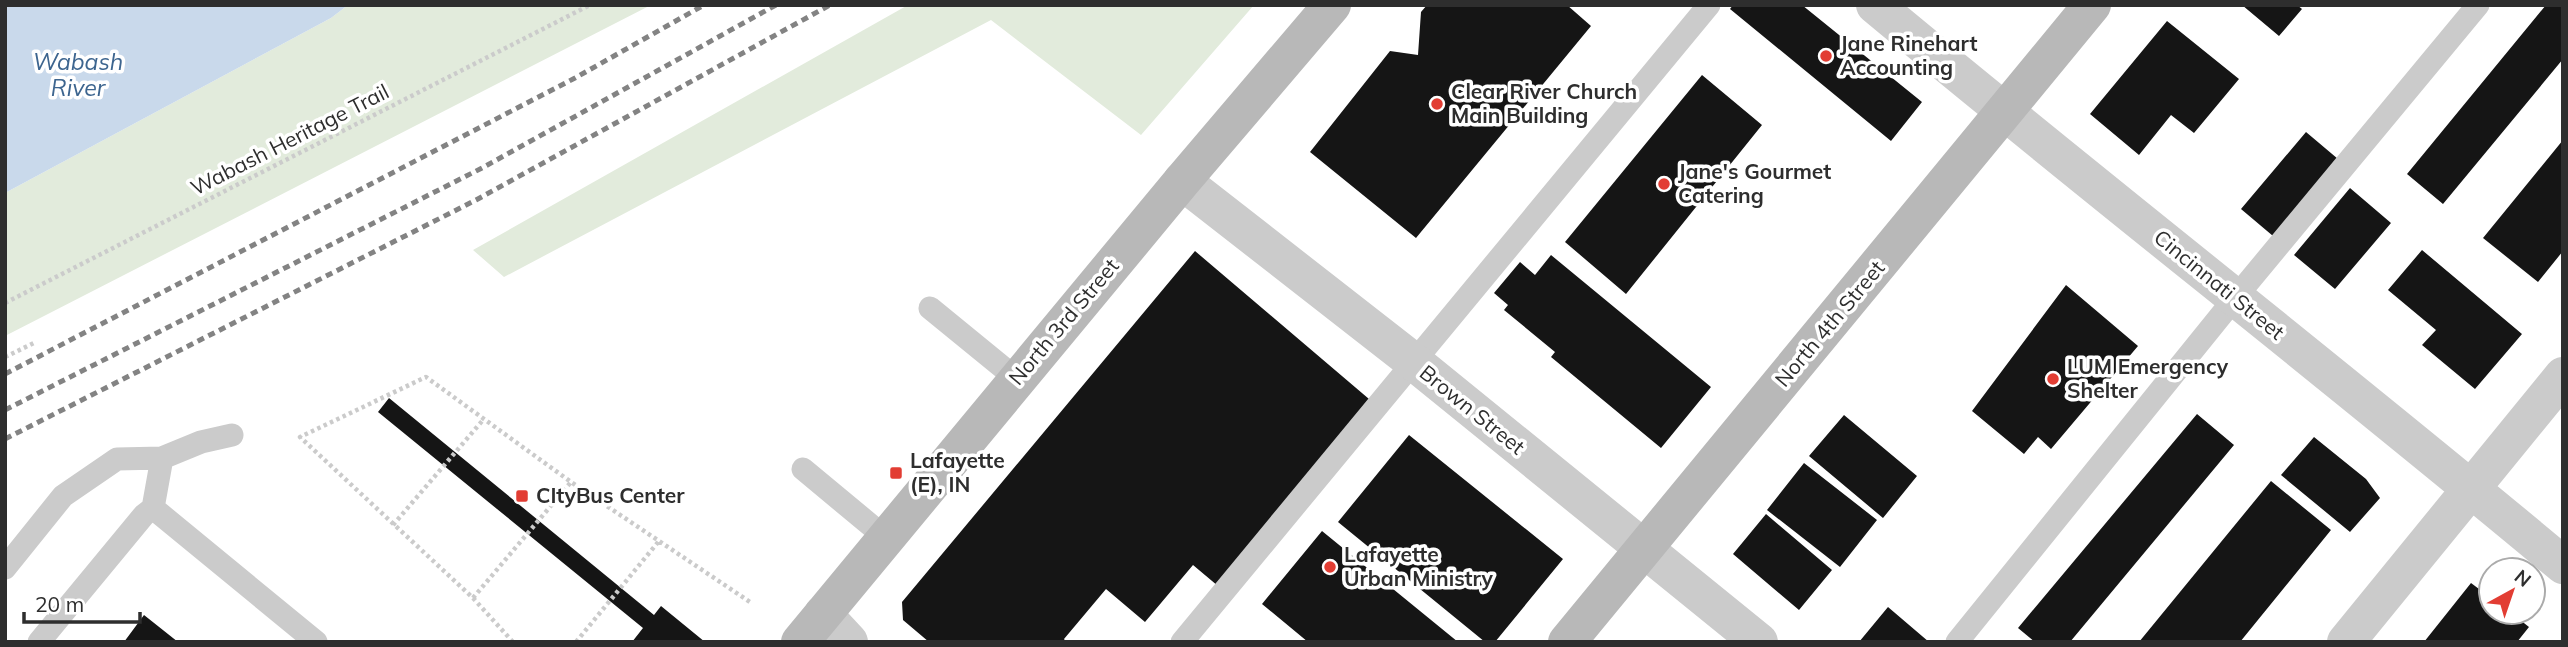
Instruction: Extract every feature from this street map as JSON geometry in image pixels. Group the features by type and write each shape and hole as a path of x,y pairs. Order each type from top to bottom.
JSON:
{"street":[{"name":"North 3rd Street","path":"811,628 1182,181 1332,5"},
{"name":"Cincinnati Street","path":"1875,5 2004,113 2563,565"},
{"name":"North 4th Street","path":"1567,642 2092,5"},
{"name":"Brown Street","path":"1182,181 1414,362 1759,642"},
{"path":"2346,642 2563,376"},
{"path":"811,628 849,642"}],"lane":[{"path":"1182,642 1709,5"},
{"path":"1956,642 2478,5"},
{"path":"930,308 1017,379"},
{"path":"5,568 63,496 117,459 162,458 201,442 232,435"},
{"path":"39,642 137,523 153,508 162,458"},
{"path":"803,469 886,538"},
{"path":"153,508 316,642"}],"path":[{"name":"Wabash Heritage Trail","path":"5,303 590,5"},
{"path":"5,357 34,343"},
{"path":"513,642 473,598 300,437 426,377 571,482 750,602"},
{"path":"393,525 483,420"},
{"path":"473,598 571,482"},
{"path":"576,642 659,541"}],"green space":[{"path":"348,5 651,5 5,336 5,193 331,18"},
{"path":"908,5 1254,5 1141,135 991,20 504,277 473,250"}],"water":[{"name":"Wabash River","path":"5,5 348,5 331,18 5,193"}],"building":[{"name":"Clear River Church Main Building","path":"1427,5 1567,5 1591,26 1416,238 1310,152 1390,51 1418,55 1421,12"},
{"name":"Jane Rinehart Accounting","path":"1733,5 1802,5 1922,102 1891,141 1730,9"},
{"path":"2242,5 2297,5 2302,9 2279,36"},
{"path":"2546,5 2563,5 2563,59 2443,204 2407,174"},
{"path":"2167,21 2239,79 2194,133 2171,115 2139,155 2090,114"},
{"name":"Jane's Gourmet Catering","path":"1702,75 1762,125 1626,294 1565,242"},
{"path":"2306,132 2338,159 2273,236 2241,209"},
{"path":"2563,140 2563,251 2538,282 2483,238"},
{"path":"2350,188 2391,223 2335,289 2294,255"},
{"path":"2422,250 2522,334 2475,389 2422,345 2436,330 2388,290"},
{"path":"1195,251 1369,399 1218,586 1193,565 1145,622 1106,589 1064,639 1066,642 929,642 903,620 902,602"},
{"path":"1551,255 1711,387 1661,448 1551,357 1555,352 1504,310 1508,305 1494,293 1520,262 1535,275"},
{"name":"LUM Emergency Shelter","path":"2066,285 2138,346 2051,449 2038,437 2024,454 1972,411"},
{"path":"389,398 654,615 661,606 705,642 632,642 643,628 378,412"},
{"path":"2197,414 2234,445 2070,642 2035,642 2018,628"},
{"path":"1844,415 1917,476 1883,518 1809,456"},
{"path":"1409,435 1563,559 1495,642 1485,642 1338,522"},
{"path":"2314,437 2366,479 2380,498 2350,532 2281,475"},
{"path":"1804,463 1877,520 1840,567 1767,510"},
{"path":"2271,481 2331,530 2240,642 2139,642"},
{"path":"1766,514 1832,570 1799,610 1733,554"},
{"name":"Lafayette Urban Ministry","path":"1322,531 1458,642 1308,642 1262,604"},
{"path":"2471,583 2477,588 2477,626 2529,627 2517,642 2424,642"},
{"path":"1888,607 1929,642 1859,642"},
{"path":"144,615 178,642 124,642"}],"railway":[{"path":"5,374 575,78 704,5"},
{"path":"5,410 482,168 776,5"},
{"path":"5,439 476,200 830,5"}],"place":[{"name":"Jane Rinehart Accounting","path":"1826,56"},
{"name":"Clear River Church Main Building","path":"1437,104"},
{"name":"Jane's Gourmet Catering","path":"1664,184"},
{"name":"LUM Emergency Shelter","path":"2053,379"},
{"name":"Lafayette (E), IN","path":"896,473"},
{"name":"CItyBus Center","path":"522,496"},
{"name":"Lafayette Urban Ministry","path":"1330,567"}]}
